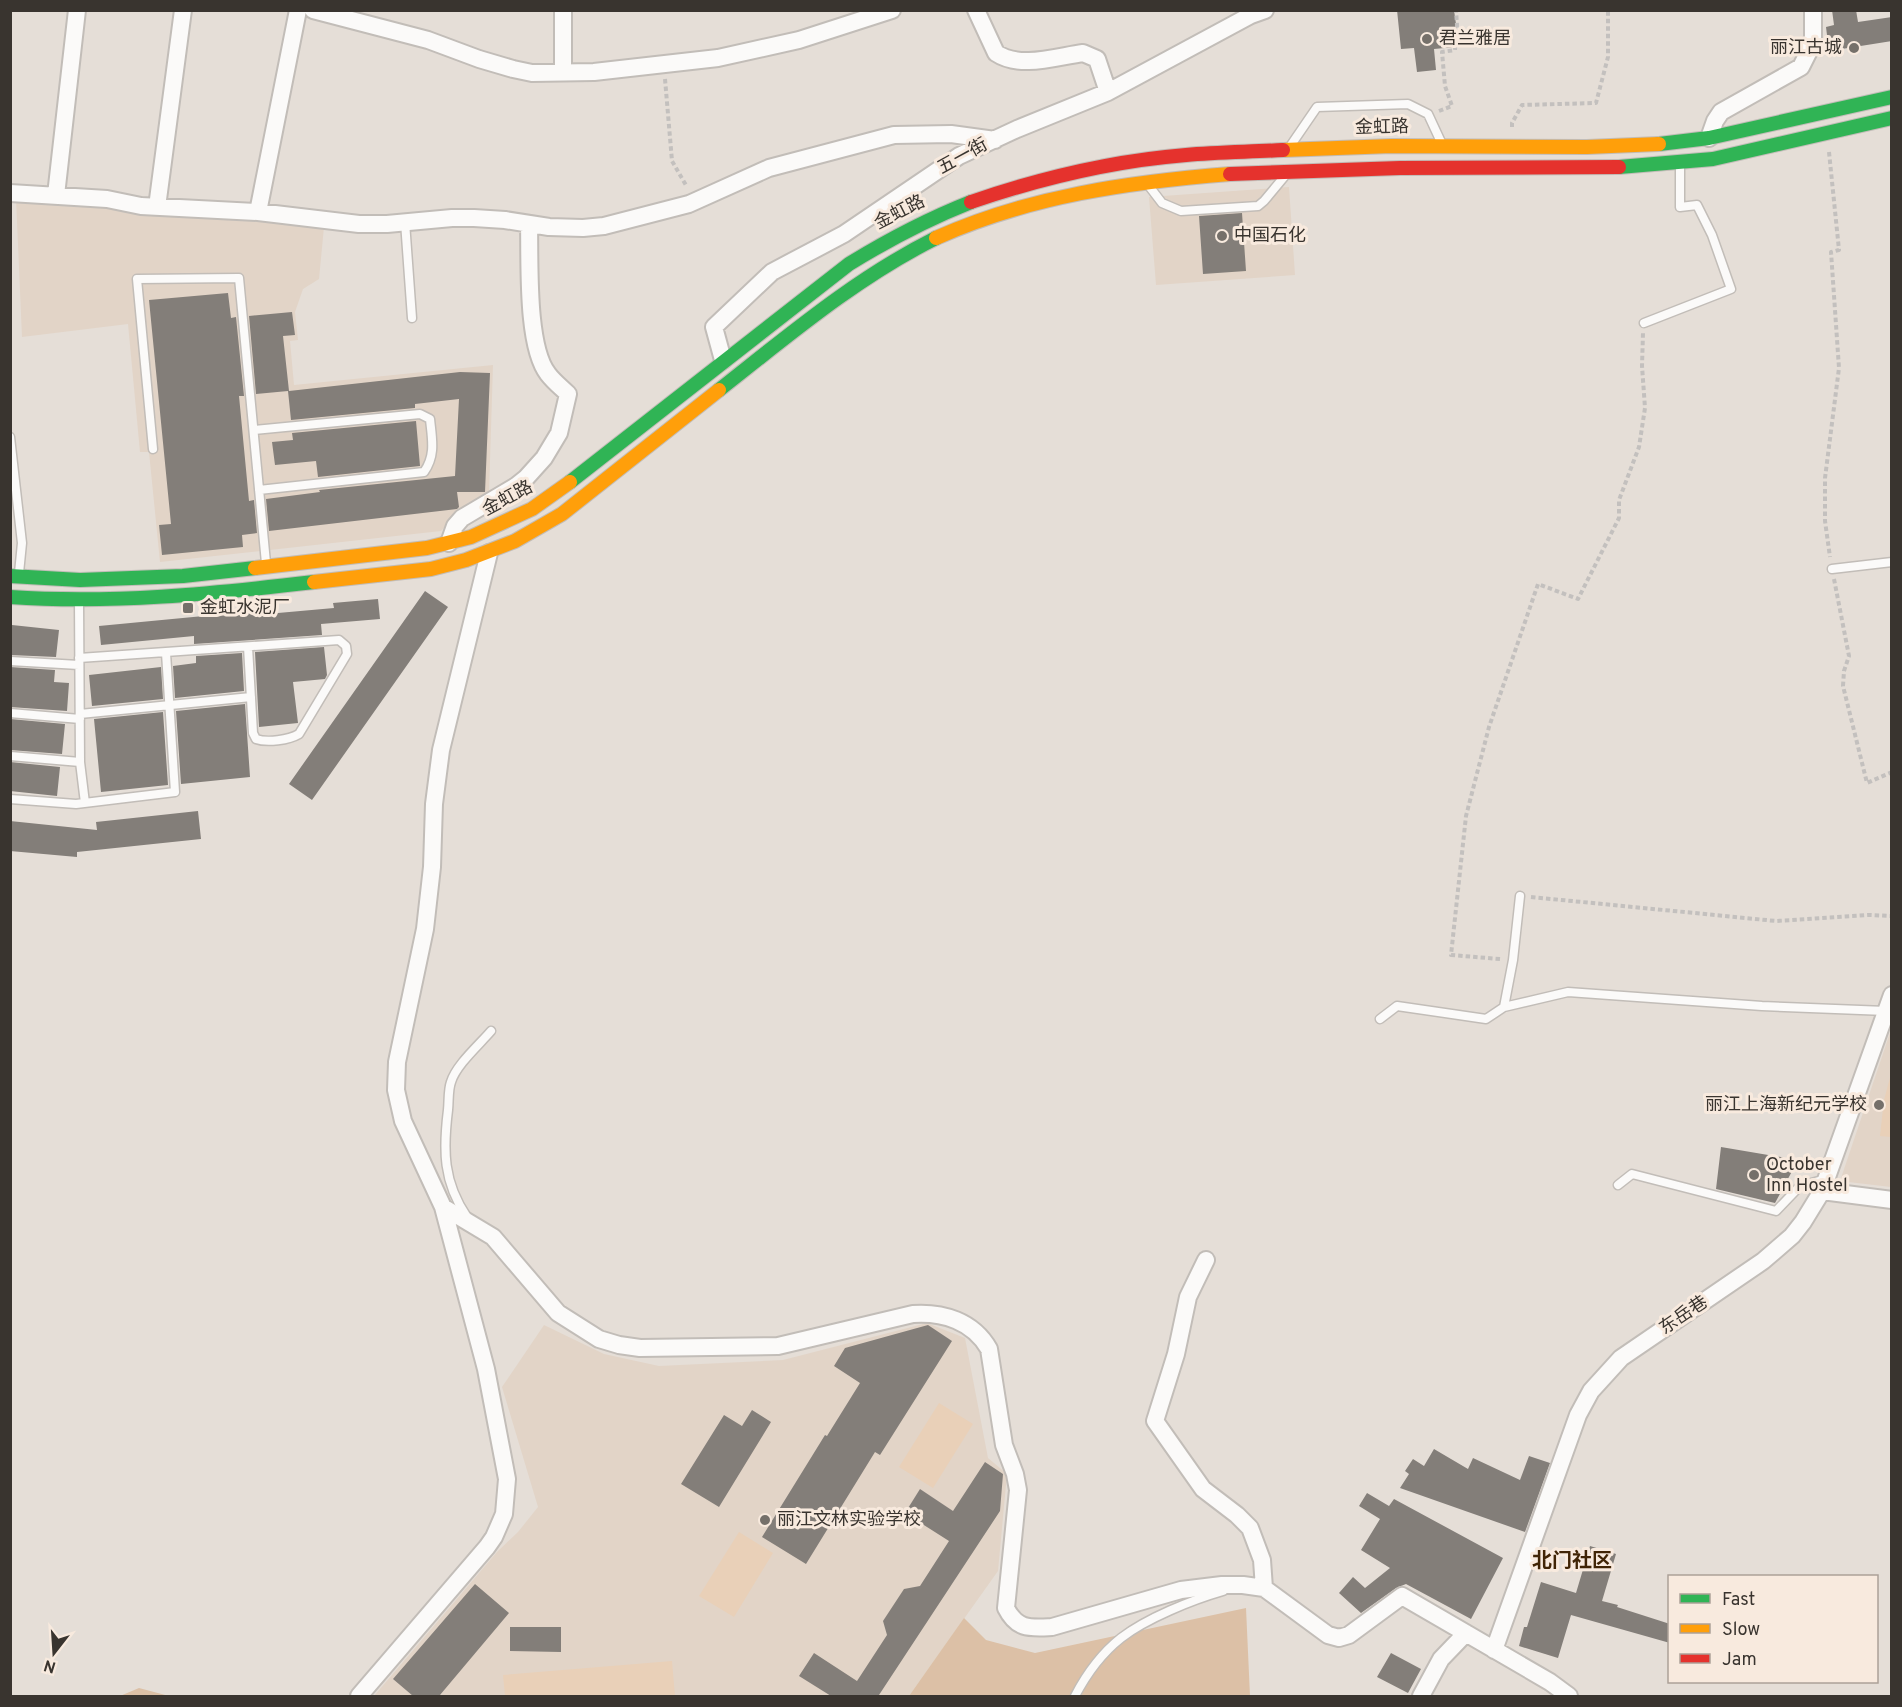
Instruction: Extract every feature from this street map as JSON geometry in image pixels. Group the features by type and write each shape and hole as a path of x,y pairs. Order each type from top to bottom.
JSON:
{"main road":[{"name":"金虹路","path":"15,576 117,580 183,576 404,551 449,543 492,529 541,503 825,280 873,248 930,218 983,196 1031,182 1107,165 1186,155 1380,145 1630,147 1709,138 1892,97"},
{"path":"10,597 118,601 185,597 407,572 454,564 489,553 522,539 562,514 837,297 909,252 969,223 1074,193 1187,176 1381,166 1631,167 1680,164 1713,159 1892,118"}],"street":[{"path":"56,195 77,10"},
{"path":"157,207 183,10"},
{"path":"258,212 298,10"},
{"path":"313,10 428,40 513,69 532,73 594,72 718,58 810,37 892,10"},
{"path":"563,10 563,72"},
{"path":"976,10 996,53 1002,57 1020,62 1083,53 1092,56 1097,59 1108,93"},
{"name":"五一街","path":"723,360 714,327 772,272 844,234 959,156 1108,93 1251,15 1265,10"},
{"path":"1709,138 1715,121 1722,112 1801,67 1813,37 1813,10"},
{"path":"10,193 107,199 141,206 258,212 359,224 474,218 563,228 604,226 696,201 769,168 894,135 951,134 995,140"},
{"path":"449,543 455,526 462,518 526,478 544,458 559,433 568,394 548,374 538,354 533,334 529,224"},
{"path":"359,1696 487,1547 500,1526 507,1503 507,1479 486,1369 443,1207 403,1120 398,1103 396,1076 425,929 432,867 434,804 440,759 489,553"},
{"name":"东岳巷","path":"1494,1650 1578,1415 1591,1391 1621,1358 1778,1249 1803,1222 1824,1185 1892,995"},
{"path":"1824,1185 1892,1200"},
{"path":"443,1207 493,1237 558,1313 599,1339 619,1345 640,1348 778,1346 913,1314 929,1313 953,1318 972,1329 984,1340 989,1349 1004,1445 1018,1485 1018,1506 1006,1608 1011,1619 1018,1624 1035,1628 1052,1627 1181,1590 1244,1585 1264,1588 1333,1637 1349,1635 1402,1596 1550,1682 1569,1696"},
{"path":"1206,1260 1188,1297 1176,1354 1155,1421 1203,1489 1250,1528 1262,1560 1264,1588"},
{"path":"1421,1696 1441,1659 1466,1633"}],"lane":[{"path":"1288,150 1317,107 1408,104 1428,114 1443,146"},
{"path":"1644,323 1731,289 1712,235 1697,205 1680,207 1680,164"},
{"path":"1145,181 1162,203 1181,211 1258,206 1289,171"},
{"path":"405,222 412,318"},
{"path":"153,449 137,279 239,278 267,566"},
{"path":"254,430 420,414 430,419 433,451 431,462 424,472 260,490"},
{"path":"10,437 22,543 15,576"},
{"path":"1832,569 1892,562"},
{"path":"79,601 80,762 85,802"},
{"path":"10,661 80,661 166,653 339,640 346,646 347,654 299,734 294,737 262,741 256,739 253,733 248,647"},
{"path":"10,799 76,804 175,792 166,653"},
{"path":"10,713 80,717 251,697"},
{"path":"10,756 80,762"},
{"path":"1504,1007 1520,896"},
{"path":"1380,1019 1397,1006 1486,1019 1504,1007 1568,992 1762,1006 1886,1011"},
{"path":"473,1225 459,1203 450,1180 444,1143 451,1082 460,1064 476,1050 490,1031"},
{"path":"1618,1185 1632,1174 1776,1211 1800,1186 1824,1185"},
{"path":"1075,1696 1091,1671 1122,1638 1179,1607 1244,1585"}],"path":[{"path":"1452,106 1445,86 1442,52 1455,50 1456,10"},
{"path":"1512,146 1512,123 1522,105 1596,103 1608,57 1608,10"},
{"path":"664,64 672,161 696,201"},
{"path":"1827,134 1839,250 1831,252 1839,368 1826,460 1825,521 1832,569 1850,656 1844,671 1844,686 1867,783 1892,772"},
{"path":"1512,960 1451,955 1467,816 1489,727 1539,584 1578,599 1619,518 1619,500 1634,464 1642,430 1644,323"},
{"path":"1520,896 1776,921 1869,915 1892,916"}],"shaded area":[{"name":"中国石化","path":"1289,187 1295,275 1156,285 1149,197"},
{"path":"16,198 77,201 141,215 269,221 324,227 319,279 303,289 295,312 298,340 290,341 294,385 493,365 489,493 468,503 441,531 160,562 149,452 140,452 128,324 22,337"},
{"name":"丽江上海新纪元学校","path":"1891,1030 1891,1187 1840,1181"},
{"path":"1891,1074 1891,1137 1880,1136 1884,1100"},
{"name":"丽江文林实验学校","path":"927,1323 965,1338 988,1458 1007,1474 998,1571 909,1696 374,1696 538,1507 502,1387 544,1325 604,1354 659,1366 783,1360"},
{"path":"939,1403 973,1424 933,1488 899,1467"},
{"path":"739,1532 773,1553 734,1617 699,1596"},
{"path":"1246,1608 1250,1696 909,1696 964,1618 986,1640 1035,1653"},
{"path":"672,1661 675,1696 505,1696 503,1675"},
{"path":"139,1688 169,1696 120,1696"}],"building":[{"name":"君兰雅居","path":"1397,10 1454,10 1457,31 1454,31 1455,47 1434,49 1436,70 1417,72 1414,48 1401,49"},
{"path":"1832,10 1856,10 1858,22 1892,17 1892,41 1829,51 1826,27 1834,25"},
{"path":"1242,213 1246,271 1203,274 1199,216"},
{"path":"228,293 231,318 236,317 244,396 239,396 249,501 254,500 257,533 242,535 243,547 162,555 159,525 171,524 149,300"},
{"path":"292,312 295,335 283,336 289,391 460,372 490,373 485,492 457,492 459,507 457,509 269,531 266,499 320,492 319,490 455,476 459,399 415,404 415,408 291,420 288,391 256,394 249,316"},
{"path":"416,421 420,466 318,477 316,461 275,465 272,442 293,440 292,433"},
{"path":"425,591 448,607 312,800 289,784"},
{"path":"378,599 380,619 321,624 322,635 194,644 194,636 101,645 99,626 278,609 278,613 334,608 333,603"},
{"path":"12,625 59,630 56,657 10,655"},
{"path":"324,647 327,675 325,679 293,682 298,723 259,727 255,652"},
{"path":"242,653 244,691 175,698 173,666 196,663 196,656"},
{"path":"10,667 55,670 54,682 69,683 67,711 10,707"},
{"path":"161,667 163,699 92,706 89,675"},
{"path":"245,704 250,777 181,784 176,711"},
{"path":"163,712 168,785 101,792 94,719"},
{"path":"10,719 65,724 62,754 10,750"},
{"path":"10,762 60,767 57,796 10,791"},
{"path":"198,811 201,839 77,852 77,857 10,851 10,821 97,830 96,822"},
{"name":"October Inn Hostel","path":"1721,1147 1798,1160 1775,1203 1716,1189"},
{"path":"928,1325 952,1341 880,1455 875,1452 806,1564 762,1537 860,1383 834,1366 845,1348"},
{"path":"752,1410 771,1422 719,1507 681,1484 724,1415 742,1426"},
{"path":"1434,1449 1468,1469 1473,1458 1520,1480 1529,1456 1550,1463 1525,1532 1400,1488 1409,1474 1405,1471 1413,1459 1424,1466"},
{"path":"985,1462 1003,1474 1000,1511 880,1696 831,1696 799,1676 814,1653 857,1681 887,1635 883,1621 904,1589 920,1586 949,1541 905,1513 920,1489 953,1511"},
{"path":"1367,1493 1389,1506 1394,1499 1503,1558 1471,1619 1406,1584 1396,1588 1361,1613 1339,1593 1353,1577 1365,1588 1390,1568 1361,1550 1380,1519 1359,1506"},
{"path":"1590,1546 1616,1554 1602,1601 1668,1623 1668,1642 1571,1615 1558,1658 1519,1646 1541,1582 1576,1593"},
{"path":"475,1584 509,1613 440,1695 413,1696 393,1679"},
{"path":"510,1627 561,1627 561,1652 510,1651"},
{"path":"1391,1653 1421,1669 1408,1693 1377,1677"}],"traffic: fast":[{"path":"1659,144 1709,138 1892,97"},
{"path":"1619,167 1713,159 1892,118"},
{"path":"570,482 849,264 908,230 971,202"},
{"path":"719,390 797,328 851,289 936,238"},
{"path":"10,576 80,580 183,576 255,568"},
{"path":"10,597 48,599 162,597 314,582"}],"traffic: slow":[{"path":"1283,150 1392,146 1587,147 1659,144"},
{"path":"936,238 1007,211 1080,193 1155,181 1230,174"},
{"path":"314,582 431,569 466,560 515,541 562,514 719,390"},
{"path":"255,568 427,548 471,537 532,509 570,482"}],"traffic: jam":[{"path":"971,202 1024,185 1104,166 1198,154 1283,150"},
{"path":"1230,174 1400,168 1619,167"}],"place":[{"name":"君兰雅居","path":"1427,39"},
{"name":"丽江古城","path":"1854,48"},
{"name":"中国石化","path":"1222,236"},
{"name":"金虹水泥厂","path":"188,608"},
{"name":"丽江上海新纪元学校","path":"1879,1105"},
{"name":"October Inn Hostel","path":"1754,1175"},
{"name":"丽江文林实验学校","path":"765,1520"}],"district":[{"name":"北门社区","path":"1572,1562"}]}
